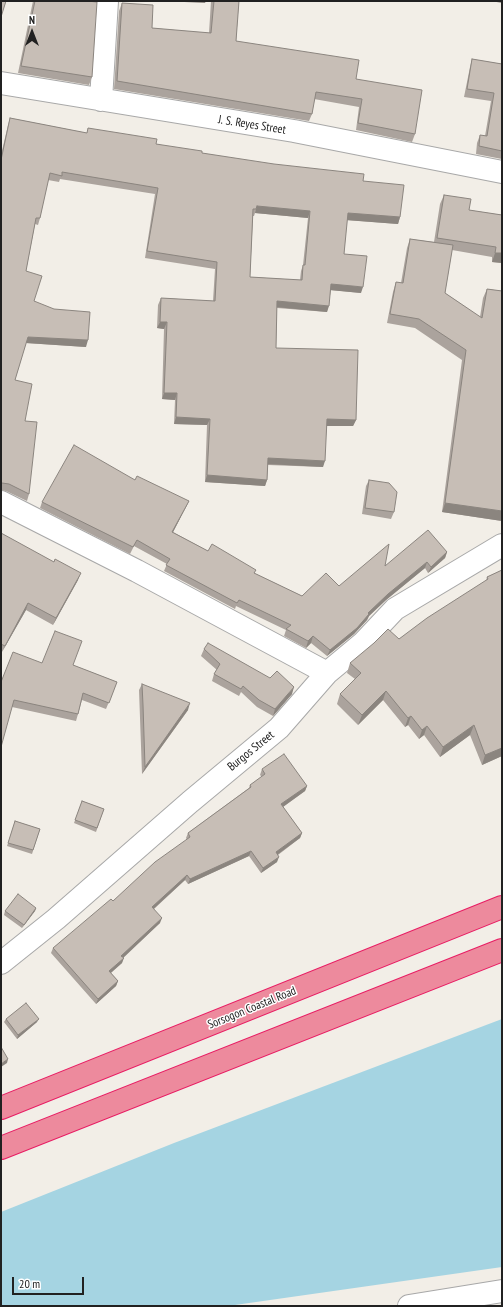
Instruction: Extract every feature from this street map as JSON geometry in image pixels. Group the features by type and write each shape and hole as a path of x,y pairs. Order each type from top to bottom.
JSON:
{"highway":[{"name":"Sorsogon Coastal Road","path":"1,1108 502,908"},
{"path":"1,1148 502,950"}],"street":[{"path":"101,100 106,1"},
{"name":"J. S. Reyes Street","path":"1,83 294,131 502,172"},
{"path":"1,502 144,575 327,673"},
{"name":"Burgos Street","path":"1,963 56,919 190,802 279,728 327,673 363,643 395,609 502,545"},
{"path":"409,1306 502,1291"}],"water":[{"path":"502,1019 502,1306 1,1306 1,1212 174,1143"}],"pier":[{"path":"502,1267 502,1306 228,1306"}],"building":[{"path":"1,1 6,1 1,17"},
{"path":"35,1 97,2 92,77 21,66"},
{"path":"214,1 239,1 236,41 359,60 356,79 422,90 415,134 358,123 362,99 316,92 312,114 117,81 122,3 153,5 152,28 211,33"},
{"path":"472,59 502,64 502,151 479,146 480,135 487,136 494,93 467,89"},
{"path":"10,118 87,133 88,128 157,139 156,144 202,151 202,153 274,164 364,174 363,181 404,185 400,217 348,213 344,254 367,256 363,287 331,284 329,306 277,301 276,348 358,350 356,420 327,419 325,461 268,458 267,480 207,475 210,419 176,417 177,393 164,393 167,322 160,322 161,298 215,301 217,262 147,251 158,188 62,172 62,176 50,173 40,218 36,218 26,271 42,276 34,301 54,309 90,312 88,340 28,337 15,380 32,384 25,421 37,422 29,494 9,484 1,483 1,160","holes":["257,206 310,211 305,265 303,265 302,280 250,277 253,209 256,209"]},
{"path":"444,195 471,199 469,210 502,215 502,253 495,253 496,247 437,238"},
{"path":"410,239 453,245 445,293 482,318 487,289 502,291 502,511 445,503 466,350 419,319 390,314 396,282 403,283"},
{"path":"74,445 135,480 137,476 189,501 172,532 208,551 212,544 256,570 254,573 302,596 326,573 339,586 389,544 385,566 428,530 447,552 431,567 427,562 388,594 368,613 369,614 357,628 330,650 313,636 308,641 286,629 291,625 239,600 237,603 166,565 170,559 137,540 133,547 42,502"},
{"path":"369,480 389,483 397,492 394,512 365,508"},
{"path":"1,533 54,562 55,559 81,573 56,618 28,603 5,646 1,644"},
{"path":"502,570 502,748 485,755 474,725 443,747 427,726 422,730 411,716 408,718 386,691 362,715 340,694 361,673 350,663 388,629 399,639 427,618 488,579 487,577"},
{"path":"55,631 82,641 73,665 117,682 109,703 83,693 78,714 14,700 1,747 1,682 13,652 42,663"},
{"path":"208,643 270,678 277,671 294,687 275,709 259,700 243,686 241,689 214,674 220,664 204,649"},
{"path":"142,684 190,703 145,767 143,705"},
{"path":"284,754 307,786 281,804 302,833 276,852 279,857 263,868 251,851 190,879 187,875 152,907 162,918 121,956 124,958 109,971 118,981 98,999 53,948 111,899 113,901 155,862 190,837 188,833 251,787 250,785 265,774 262,769"},
{"path":"82,801 104,809 97,828 75,820"},
{"path":"15,821 40,829 33,850 8,843"},
{"path":"18,894 36,908 24,925 5,911"},
{"path":"26,1003 39,1019 18,1035 6,1019"},
{"path":"1,1047 8,1059 1,1064"}]}
